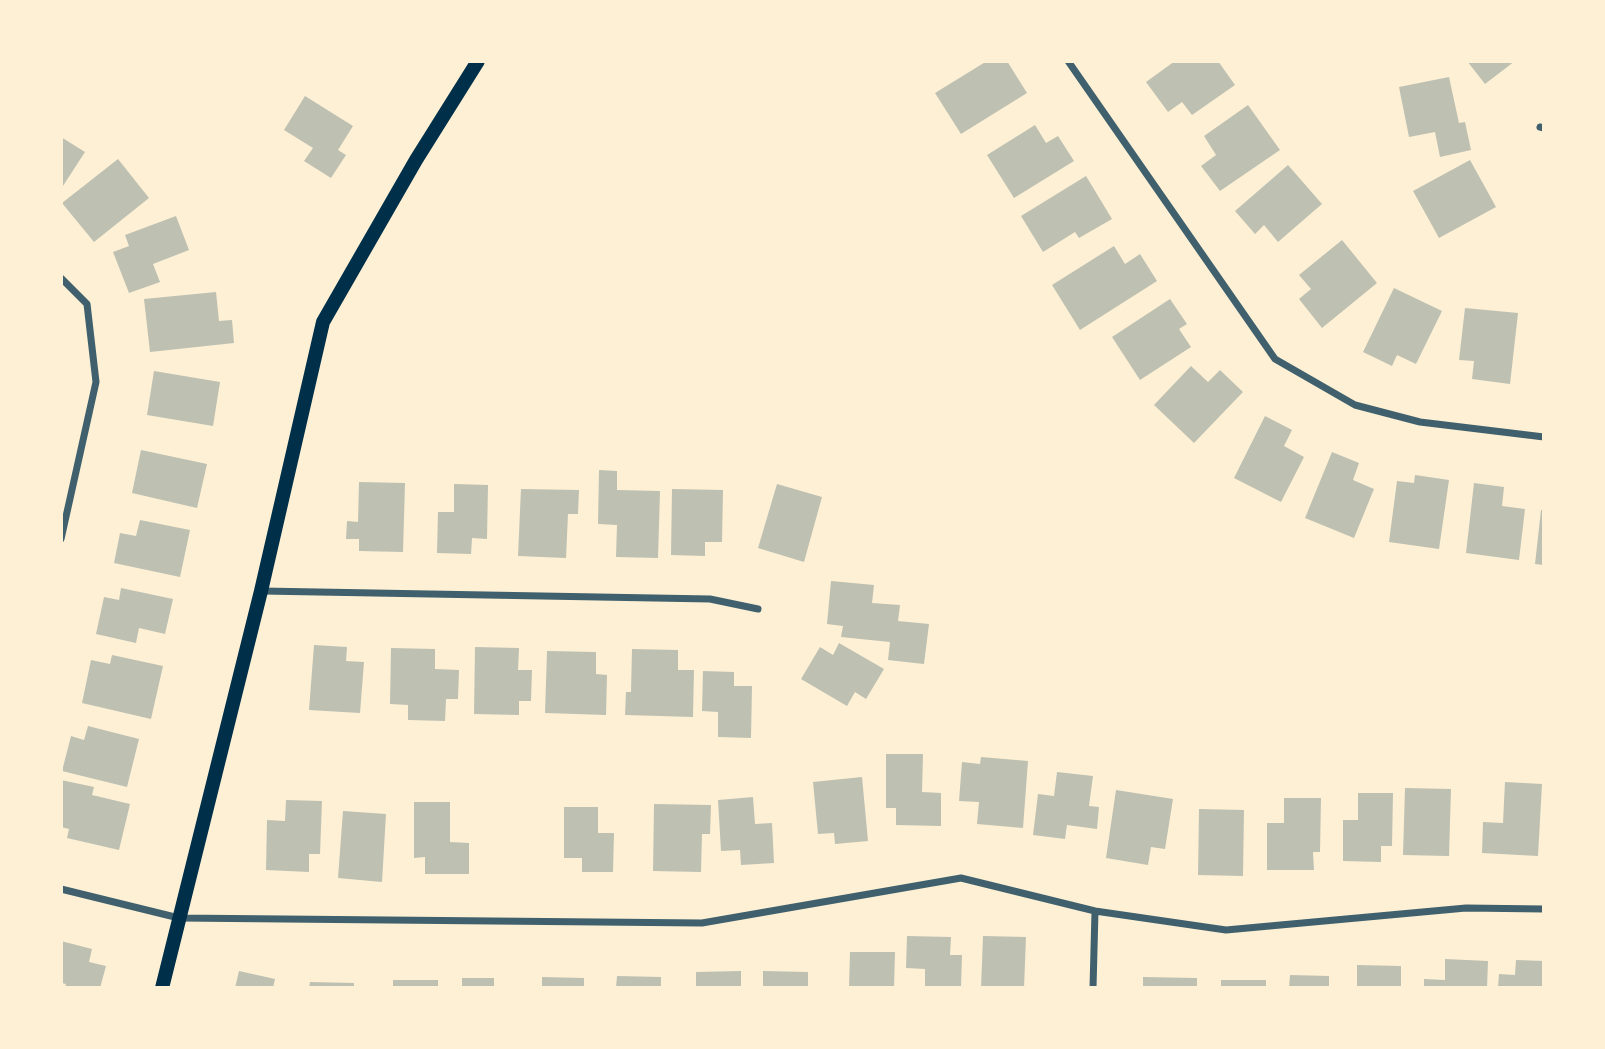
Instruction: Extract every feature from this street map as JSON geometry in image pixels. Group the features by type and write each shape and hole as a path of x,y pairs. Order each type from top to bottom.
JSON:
{"main road":[{"path":"162,988 261,591 323,322 416,160 478,61"}],"street":[{"path":"1068,61 1275,359 1355,405 1420,422 1544,437"},
{"path":"61,278 87,304 96,383 61,539"},
{"path":"261,591 710,598 758,608"},
{"path":"61,889 179,918 702,923 961,878 1095,912 1226,930 1466,908 1544,909"},
{"path":"1093,988 1095,912"}],"building":[{"path":"987,61 1007,61 1027,93 961,134 935,93"},
{"path":"1175,61 1218,61 1235,85 1192,115 1182,102 1168,112 1146,82"},
{"path":"1467,61 1515,61 1485,84"},
{"path":"1449,77 1459,123 1465,122 1471,150 1440,157 1435,132 1409,137 1399,87"},
{"path":"305,96 353,126 338,150 346,155 331,178 304,161 313,148 284,130"},
{"path":"1248,105 1280,150 1220,191 1201,166 1216,155 1204,136"},
{"path":"1035,125 1046,143 1058,136 1074,161 1014,198 987,155"},
{"path":"61,137 85,152 61,189"},
{"path":"118,159 149,198 94,242 62,203"},
{"path":"1470,160 1496,207 1439,238 1413,191"},
{"path":"1288,165 1322,204 1278,242 1264,225 1255,234 1235,211"},
{"path":"1086,176 1112,219 1079,238 1075,232 1043,252 1021,216"},
{"path":"176,216 189,250 153,264 160,282 129,293 113,252 129,246 125,235"},
{"path":"1342,240 1377,283 1322,328 1299,299 1311,289 1299,275"},
{"path":"1114,246 1125,264 1140,254 1157,281 1080,330 1052,285"},
{"path":"1394,288 1442,311 1416,364 1397,355 1392,366 1363,352"},
{"path":"216,292 219,321 232,320 234,343 150,352 144,299"},
{"path":"1170,299 1187,324 1179,329 1191,347 1140,380 1112,337"},
{"path":"1465,308 1518,313 1510,384 1472,379 1474,361 1459,360"},
{"path":"1191,366 1208,382 1220,370 1243,392 1194,443 1154,405"},
{"path":"154,371 220,382 213,426 147,415"},
{"path":"1265,416 1292,430 1284,446 1304,457 1281,502 1234,478"},
{"path":"141,450 207,464 197,508 132,493"},
{"path":"1332,452 1359,463 1353,480 1374,489 1354,538 1305,518"},
{"path":"599,470 617,471 617,490 660,491 658,558 616,557 617,525 598,524"},
{"path":"1415,475 1449,480 1439,549 1389,542 1397,481 1414,483"},
{"path":"359,482 405,483 403,552 359,551 359,539 346,539 347,521 358,522"},
{"path":"1474,483 1504,487 1502,506 1525,509 1519,560 1466,553"},
{"path":"454,484 488,485 487,539 472,538 471,554 437,553 438,512 454,512"},
{"path":"777,484 822,497 804,562 758,548"},
{"path":"521,489 579,490 578,514 568,514 566,558 518,556"},
{"path":"672,489 723,490 722,542 705,542 705,556 671,555"},
{"path":"1541,510 1544,510 1544,565 1535,564"},
{"path":"140,520 190,530 180,577 114,563 120,533 136,536"},
{"path":"831,581 874,585 872,603 900,605 898,621 929,624 924,664 888,660 890,642 841,637 843,626 827,624"},
{"path":"121,588 173,599 165,634 139,628 136,643 96,634 104,597 119,600"},
{"path":"839,643 884,669 866,699 855,692 847,706 801,679 820,647 833,655"},
{"path":"314,645 347,647 346,661 364,662 360,713 309,710"},
{"path":"475,647 519,648 518,670 532,670 531,701 519,701 519,715 474,714"},
{"path":"391,648 435,649 435,669 459,670 458,699 446,699 445,721 408,720 408,705 390,704"},
{"path":"632,649 678,650 678,670 694,670 693,717 625,715 626,692 631,692"},
{"path":"547,651 596,652 596,674 607,675 606,715 545,713"},
{"path":"112,655 163,666 151,719 82,703 91,660 110,664"},
{"path":"703,671 734,672 734,686 752,686 751,738 718,737 718,712 702,711"},
{"path":"88,726 139,739 127,787 62,771 71,736 84,740"},
{"path":"886,754 923,754 922,792 941,793 941,826 896,825 896,808 886,808"},
{"path":"981,757 1028,761 1023,828 977,824 979,802 959,801 962,762 980,764"},
{"path":"1057,772 1093,776 1089,806 1099,807 1097,829 1067,825 1065,839 1033,835 1038,794 1054,796"},
{"path":"862,777 868,841 835,844 834,833 818,834 813,782"},
{"path":"61,780 94,787 92,795 130,804 119,850 67,838 69,829 61,827"},
{"path":"1505,782 1542,784 1538,856 1482,853 1483,822 1503,823"},
{"path":"1405,788 1451,789 1449,856 1403,855"},
{"path":"1116,790 1173,799 1165,849 1151,847 1148,865 1106,858"},
{"path":"1358,793 1393,793 1392,846 1381,846 1381,862 1343,861 1343,820 1358,820"},
{"path":"753,797 755,824 772,823 774,863 741,865 740,850 721,851 718,800"},
{"path":"1284,798 1321,798 1320,852 1313,852 1314,870 1267,870 1267,823 1284,823"},
{"path":"286,800 322,801 320,854 309,854 309,872 266,870 267,820 285,821"},
{"path":"414,802 450,802 450,842 469,843 469,874 425,874 425,857 414,858"},
{"path":"654,804 711,805 710,834 702,834 701,872 653,871"},
{"path":"564,807 598,807 598,833 614,833 613,872 582,872 582,858 564,858"},
{"path":"1199,809 1244,810 1243,876 1198,875"},
{"path":"343,811 386,814 382,882 338,878"},
{"path":"907,936 951,937 950,955 962,955 961,988 925,988 925,969 906,968"},
{"path":"983,936 1026,937 1024,988 981,988"},
{"path":"61,941 92,949 89,962 106,966 100,988 65,988 66,984 61,983"},
{"path":"850,952 895,952 894,988 849,988"},
{"path":"1445,959 1488,961 1487,988 1424,988 1424,979 1445,980"},
{"path":"1516,960 1544,961 1544,988 1498,988 1499,974 1515,975"},
{"path":"1357,965 1401,966 1401,988 1357,988"},
{"path":"239,971 275,979 273,988 235,988"},
{"path":"741,971 741,988 696,988 696,972"},
{"path":"763,971 808,972 808,988 763,988"},
{"path":"1290,975 1329,976 1329,988 1289,988"},
{"path":"617,976 661,977 661,988 616,988"},
{"path":"542,977 584,978 584,988 542,988"},
{"path":"1143,977 1197,978 1197,988 1143,988"},
{"path":"462,978 494,978 494,988 462,988"},
{"path":"393,980 438,980 438,988 393,988"},
{"path":"1221,980 1266,980 1266,988 1221,988"},
{"path":"310,982 354,983 354,988 309,988"}]}
